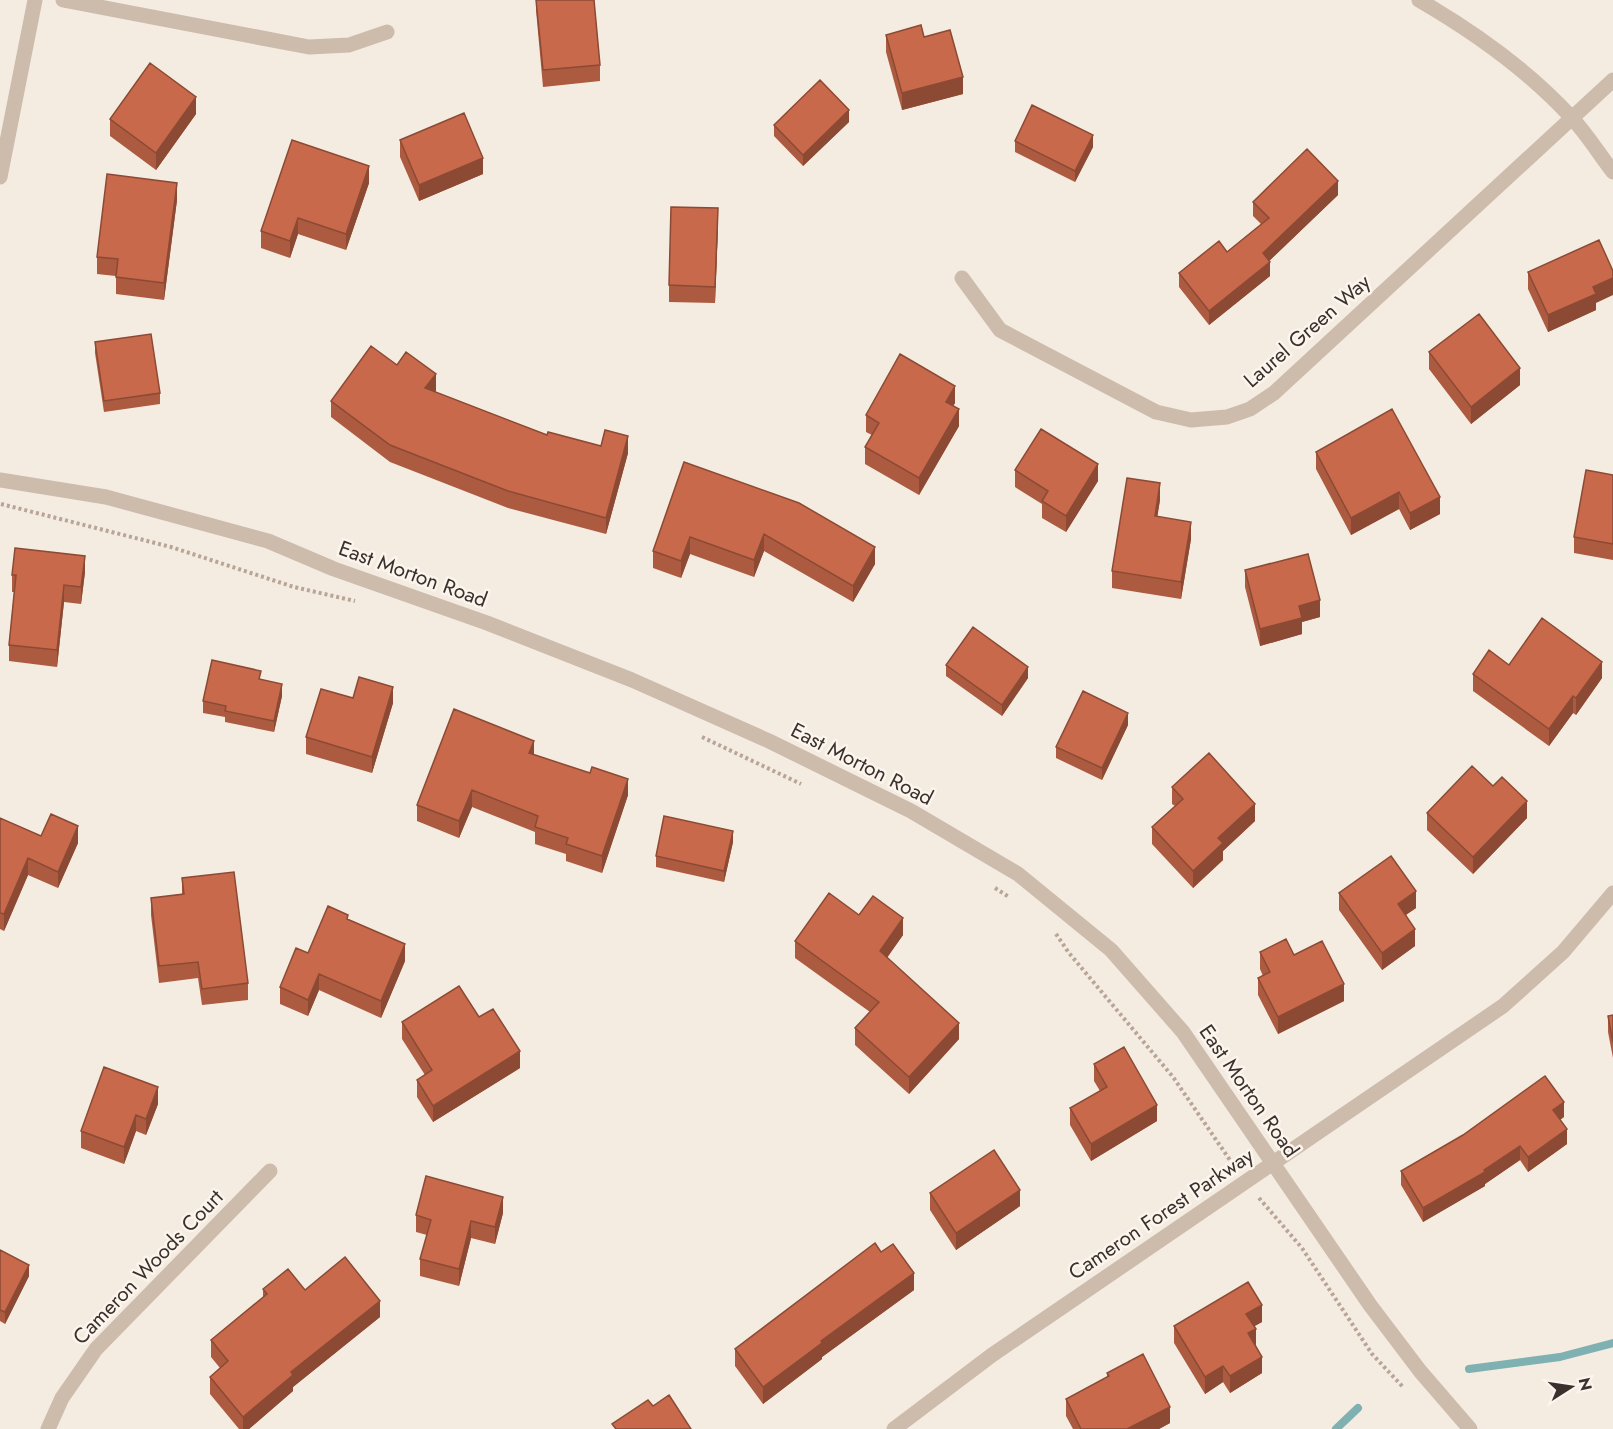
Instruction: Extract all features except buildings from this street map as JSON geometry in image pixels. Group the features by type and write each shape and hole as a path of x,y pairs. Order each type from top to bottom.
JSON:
{"street":[{"path":"0,177 35,0"},
{"path":"63,0 309,47 349,45 387,32"},
{"path":"1419,0 1454,20 1515,65 1572,118 1613,172"},
{"name":"Laurel Green Way","path":"962,278 1000,330 1125,396 1156,412 1191,420 1227,417 1250,409 1274,393 1613,80"},
{"name":"East Morton Road","path":"0,480 106,497 268,541 334,569 487,623 632,680 769,741 911,811 1018,873 1111,950 1183,1032 1370,1305 1420,1371 1470,1429"},
{"name":"Cameron Forest Parkway","path":"894,1429 992,1355 1503,1006 1563,952 1612,895"},
{"name":"Cameron Woods Court","path":"48,1429 62,1398 96,1349 270,1171"}],"path":[{"path":"0,504 171,547 294,587 364,603"},
{"path":"692,733 809,787"},
{"path":"994,887 1012,899"},
{"path":"1053,929 1069,953 1173,1077 1245,1182 1302,1248 1372,1354 1406,1391"}],"waterway":[{"path":"1469,1369 1560,1357 1613,1343"},
{"path":"1336,1429 1358,1408"}]}
